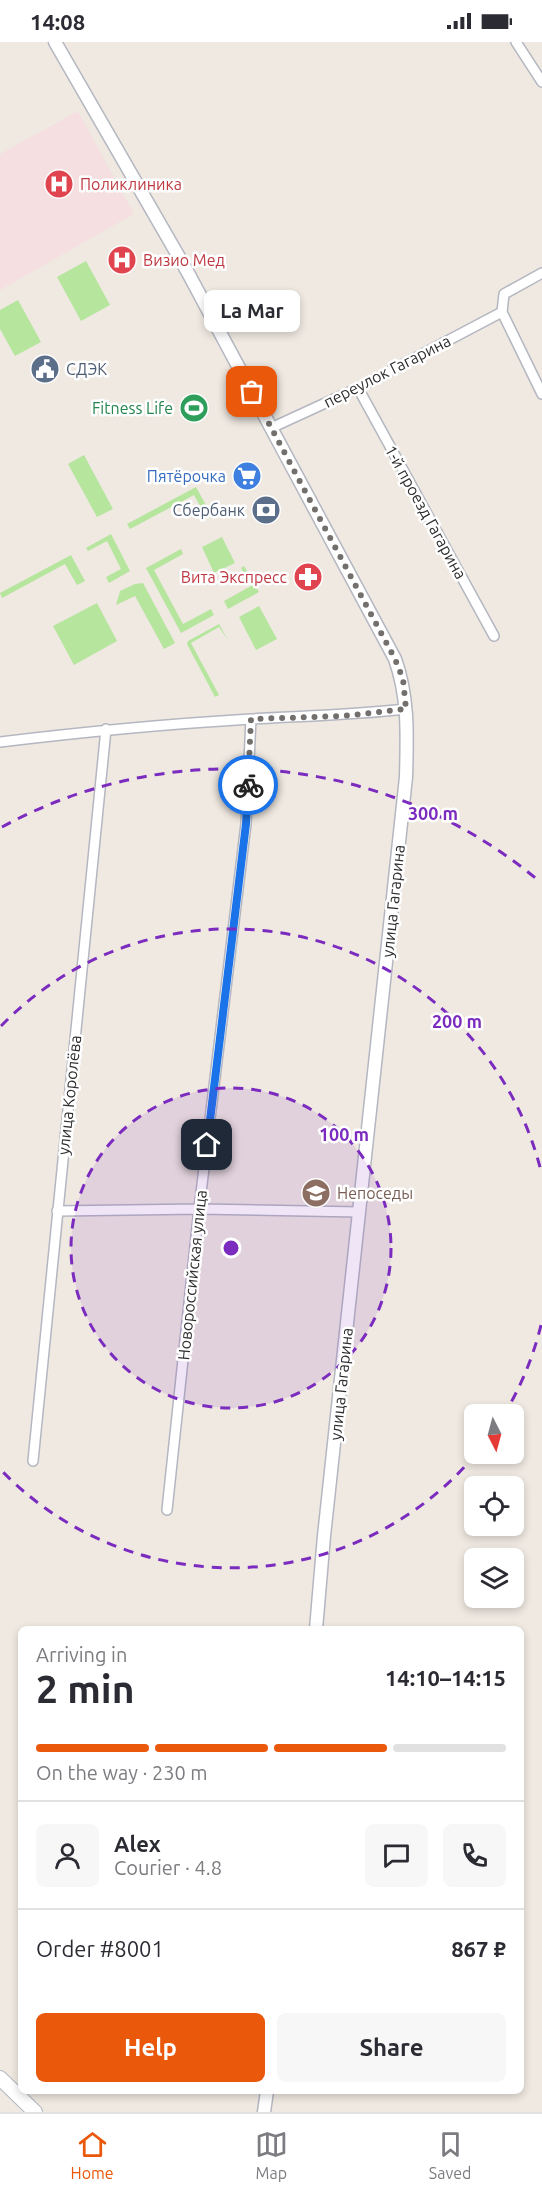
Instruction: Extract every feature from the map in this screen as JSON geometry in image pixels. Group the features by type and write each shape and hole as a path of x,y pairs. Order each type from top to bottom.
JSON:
{"main road":[{"path":"0,2078 35,2112"}],"street":[{"name":"улица Гагарина","path":"55,42 154,212 395,659 403,679 406,709 406,777 324,1529 316,1626"},
{"path":"516,42 542,82"},
{"path":"542,273 504,294 502,312 542,394"},
{"name":"переулок Гагарина","path":"271,428 358,388 502,312"},
{"name":"1-й проезд Гагарина","path":"358,388 494,636"},
{"path":"0,742 106,729 251,719 343,716 406,709"},
{"name":"Новороссийская улица","path":"167,1510 199,1209 246,824 251,719"},
{"name":"улица Королёва","path":"33,1461 106,729"},
{"path":"57,1211 199,1209 359,1212"},
{"path":"264,2112 267,2094"}],"shaded area":[{"name":"Поликлиника","path":"78,111 134,214 0,290 0,154"}],"green space":[{"path":"86,261 110,305 81,321 57,277"},
{"path":"18,300 41,342 15,356 0,329 0,310"},
{"path":"84,455 113,509 97,517 68,464"},
{"path":"196,487 212,516 207,518 194,495 130,529 127,524"},
{"path":"111,534 130,571 109,583 106,577 121,569 107,541 88,551 86,548"},
{"path":"222,537 235,563 214,573 202,547"},
{"path":"181,549 183,554 154,570 183,624 211,609 214,615 181,633 146,568"},
{"path":"71,555 85,581 77,585 65,564 2,598 0,593"},
{"path":"244,566 259,592 228,609 224,601 251,586 241,568"},
{"path":"143,583 175,643 164,649 135,596 116,605 120,591"},
{"path":"97,603 117,641 74,665 53,626"},
{"path":"259,606 277,639 256,650 239,617"},
{"path":"219,624 228,640 219,627 191,643 219,695 215,697 187,644 188,641"}],"way so far":[{"path":"248,785 251,719 343,716 406,709 403,679 395,659 252,392"}],"place":[{"name":"Поликлиника","path":"59,184"},
{"name":"Визио Мед","path":"122,260"},
{"name":"СДЭК","path":"45,369"},
{"name":"La Mar","path":"252,392"},
{"name":"Fitness Life","path":"194,408"},
{"name":"Пятёрочка","path":"247,476"},
{"name":"Сбербанк","path":"266,510"},
{"name":"Вита Экспресс","path":"308,577"},
{"name":"Непоседы","path":"316,1193"}],"route":[{"path":"207,1145 246,824 248,785"}]}
